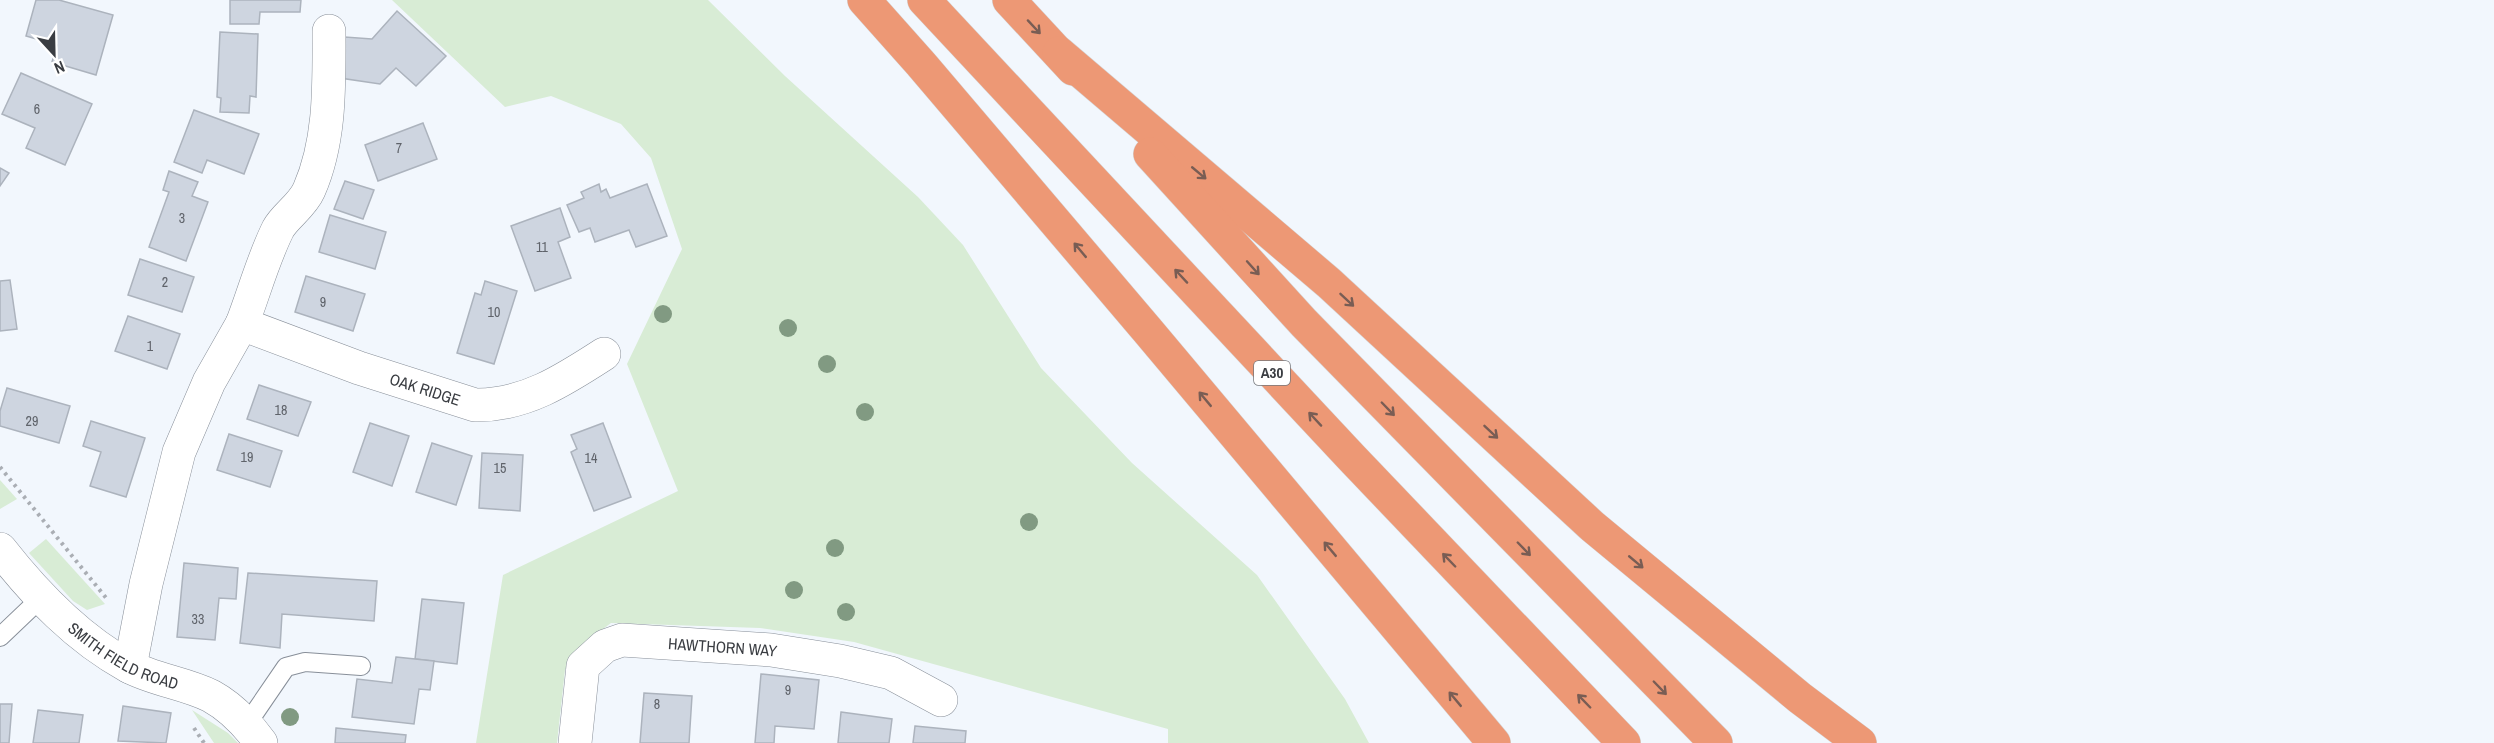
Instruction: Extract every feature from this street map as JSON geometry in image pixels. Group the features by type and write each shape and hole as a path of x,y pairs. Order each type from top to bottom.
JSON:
{"highway":[{"path":"864,0 1141,322 1494,743"},
{"name":"A30","path":"924,0 1351,457 1624,743"},
{"path":"1009,0 1304,323 1716,743"},
{"path":"1059,53 1329,283 1592,526 1800,698 1860,743"}],"street":[{"path":"130,668 146,584 179,452 209,382 242,324 279,227 296,211 309,190 319,159 328,114 329,31"},
{"name":"OAK RIDGE","path":"242,324 359,368 475,405 492,405 536,393 567,378 604,354"},
{"name":"SMITH FIELD ROAD","path":"0,549 42,597 85,639 130,668 211,696 254,733"},
{"name":"HAWTHORN WAY","path":"575,743 583,666 605,646 622,640 771,650 840,661 891,673 941,700"}],"lane":[{"path":"0,637 42,597"},
{"path":"254,733 286,667 305,662 361,666"}],"path":[{"path":"0,466 137,634"}],"green space":[{"path":"392,0 708,0 785,76 918,197 963,245 1041,368 1132,463 1257,575 1345,699 1369,743 1168,743 1168,729 854,642 760,628 611,623 582,645 565,670 557,743 476,743 503,575 678,491 627,364 682,249 651,158 621,124 551,96 505,107"},
{"path":"0,480 17,499 0,509"},
{"path":"46,539 105,604 87,610 73,601 29,553"},
{"path":"192,710 228,733 238,743 214,743"}],"building":[{"path":"36,0 59,0 113,15 96,75 52,62 57,45 26,36"},
{"path":"230,0 301,0 300,12 260,12 259,24 230,24"},
{"path":"397,11 446,56 416,86 396,68 380,84 340,78 345,37 372,39"},
{"path":"220,32 258,34 256,97 250,96 249,113 220,112 221,98 217,97"},
{"path":"21,73 92,104 65,165 26,148 35,128 2,114"},
{"path":"194,110 259,134 244,174 207,160 202,173 174,162"},
{"path":"423,123 437,159 378,181 365,145"},
{"path":"0,168 9,173 0,186"},
{"path":"169,171 198,182 192,196 208,202 186,261 149,247 169,192 163,190"},
{"path":"345,181 374,190 363,219 334,209"},
{"path":"599,184 601,192 606,189 610,198 647,184 667,236 636,247 629,230 595,242 590,228 579,232 567,205 584,198 581,192"},
{"path":"560,208 570,237 558,242 571,278 535,291 511,226"},
{"path":"330,215 386,232 375,269 319,252"},
{"path":"140,259 194,277 182,312 128,295"},
{"path":"306,276 365,294 353,331 295,312"},
{"path":"10,280 17,329 0,331 0,281"},
{"path":"485,281 517,291 494,364 457,353 475,293 481,295"},
{"path":"128,316 180,334 167,369 115,351"},
{"path":"259,385 311,402 298,436 247,419"},
{"path":"7,388 70,406 59,443 0,426 0,411"},
{"path":"91,421 145,438 126,497 90,486 101,452 83,446"},
{"path":"370,423 409,436 392,486 353,472"},
{"path":"603,423 631,497 594,511 571,452 577,449 571,435"},
{"path":"229,434 282,451 270,487 217,470"},
{"path":"432,443 472,456 456,505 416,492"},
{"path":"482,453 523,455 520,511 479,508"},
{"path":"184,563 238,568 236,599 219,598 215,640 177,637"},
{"path":"248,573 377,581 374,621 282,614 280,648 240,643"},
{"path":"422,599 464,603 457,664 415,659"},
{"path":"396,657 434,661 430,690 419,689 414,724 352,717 357,679 392,683"},
{"path":"761,674 819,680 814,729 775,726 774,743 755,743"},
{"path":"644,693 692,696 689,743 640,743"},
{"path":"0,704 12,704 9,743 0,743"},
{"path":"123,706 171,713 166,743 118,741"},
{"path":"38,710 83,715 79,743 33,743"},
{"path":"841,712 892,719 889,743 838,743"},
{"path":"915,726 966,731 965,743 913,743"},
{"path":"336,728 406,735 405,743 335,743"}]}
